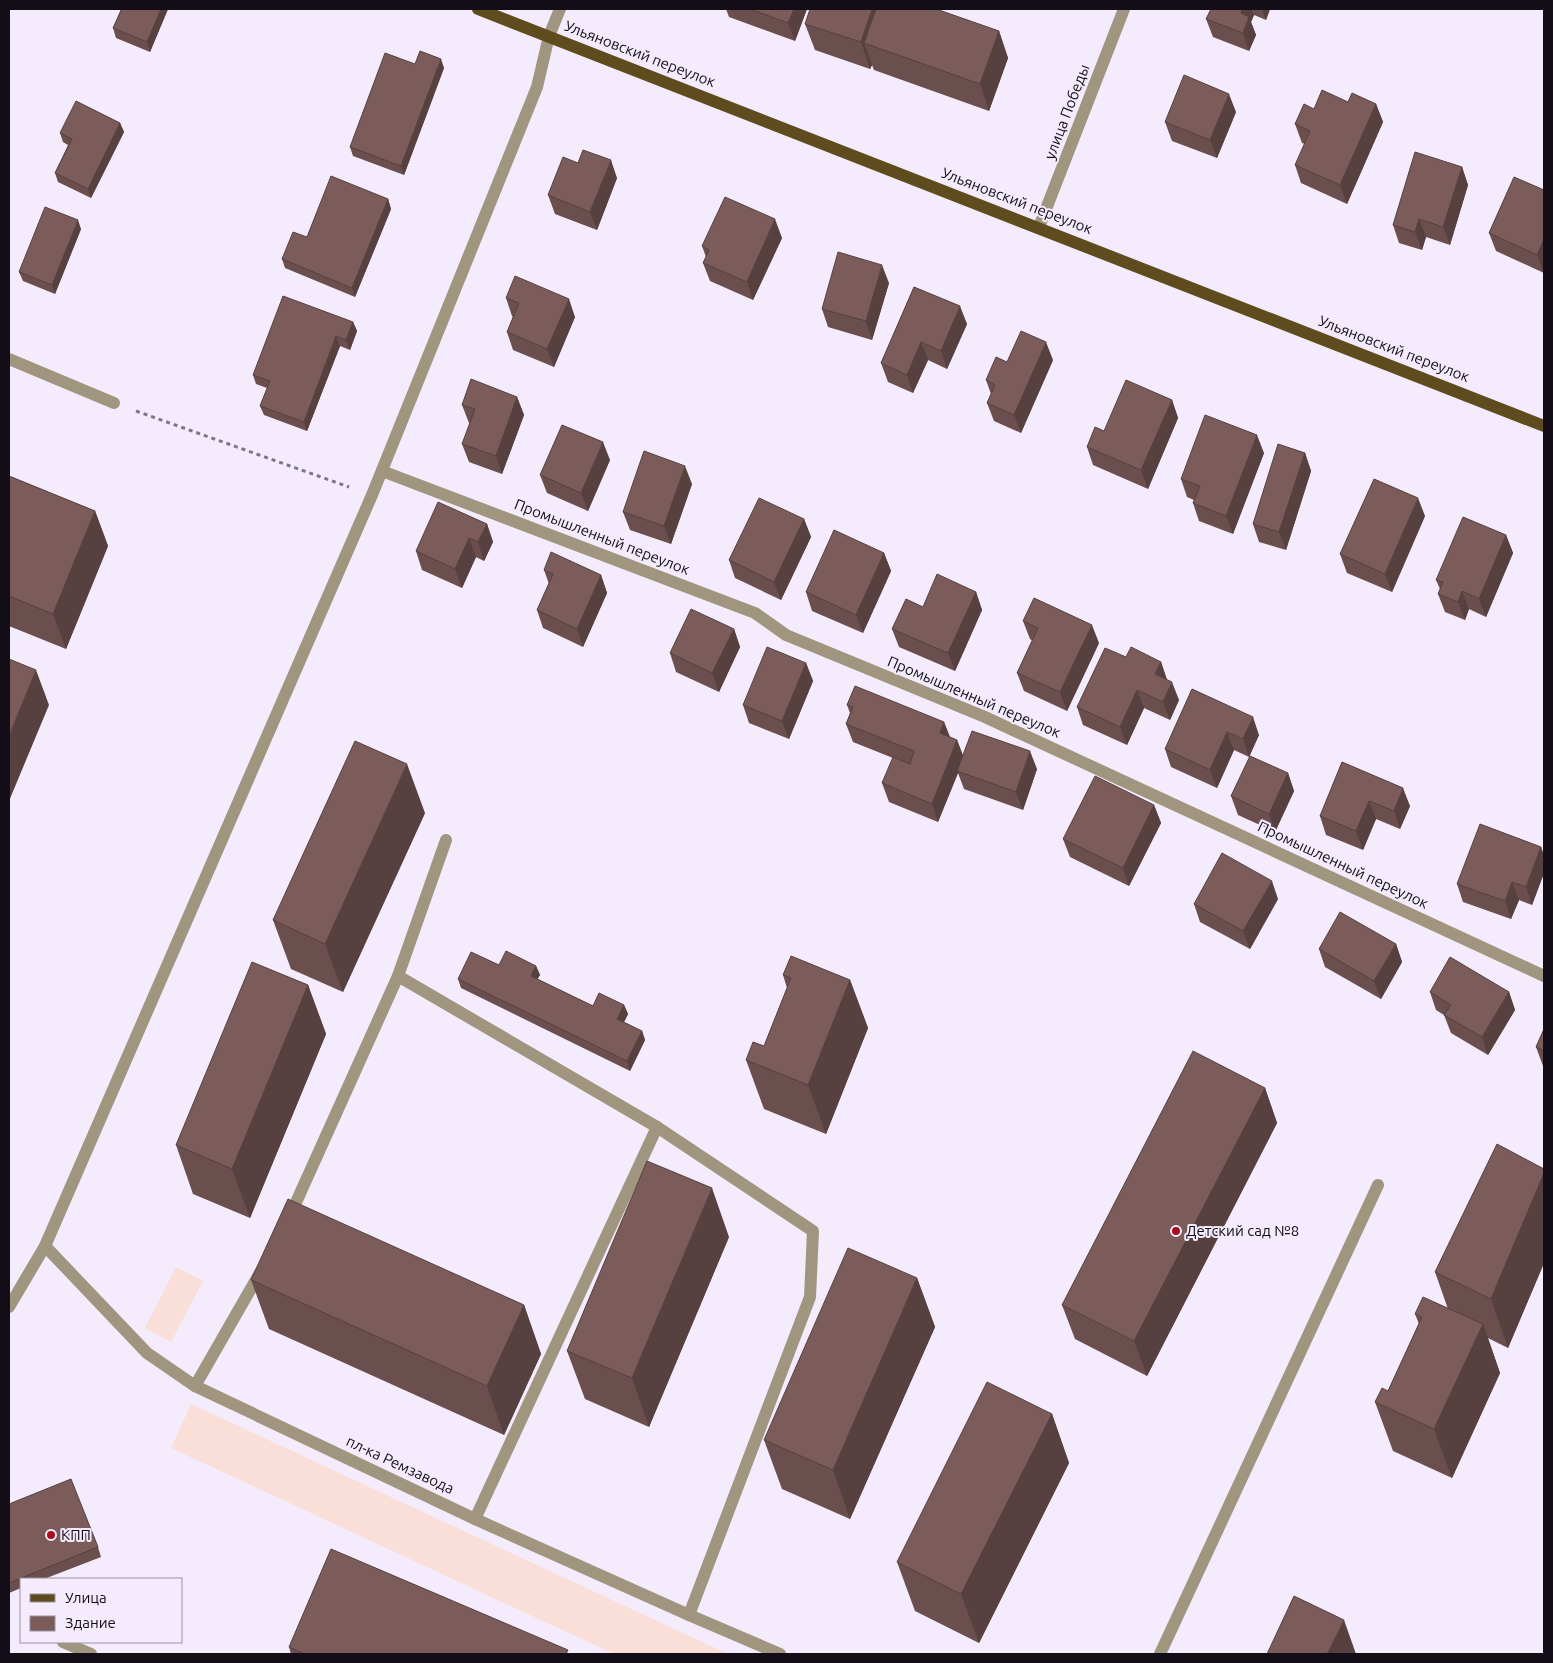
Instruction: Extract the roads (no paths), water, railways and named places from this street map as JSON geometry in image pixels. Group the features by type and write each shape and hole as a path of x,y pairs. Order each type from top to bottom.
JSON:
{"main road":[{"name":"Ульяновский переулок","path":"478,9 1040,227 1544,426"}],"street":[{"path":"9,1307 45,1246 372,495 537,87 549,36 560,9"},
{"name":"улица Победы","path":"1040,227 1124,9"},
{"path":"9,360 114,404"},
{"name":"Промышленный переулок","path":"382,471 756,613 786,635 985,717 1544,976"},
{"path":"283,1229 398,976 446,840"},
{"path":"398,976 657,1127 813,1231 810,1296 689,1615"},
{"path":"475,1519 657,1127"},
{"path":"1160,1654 1378,1185"},
{"name":"пл-ка Ремзавода","path":"45,1246 147,1353 195,1386 475,1519 780,1654"},
{"path":"195,1386 265,1265"},
{"path":"65,1643 91,1654"}],"place":[{"name":"Детский сад №8","path":"1176,1231"},
{"name":"КПП","path":"51,1535"}]}
